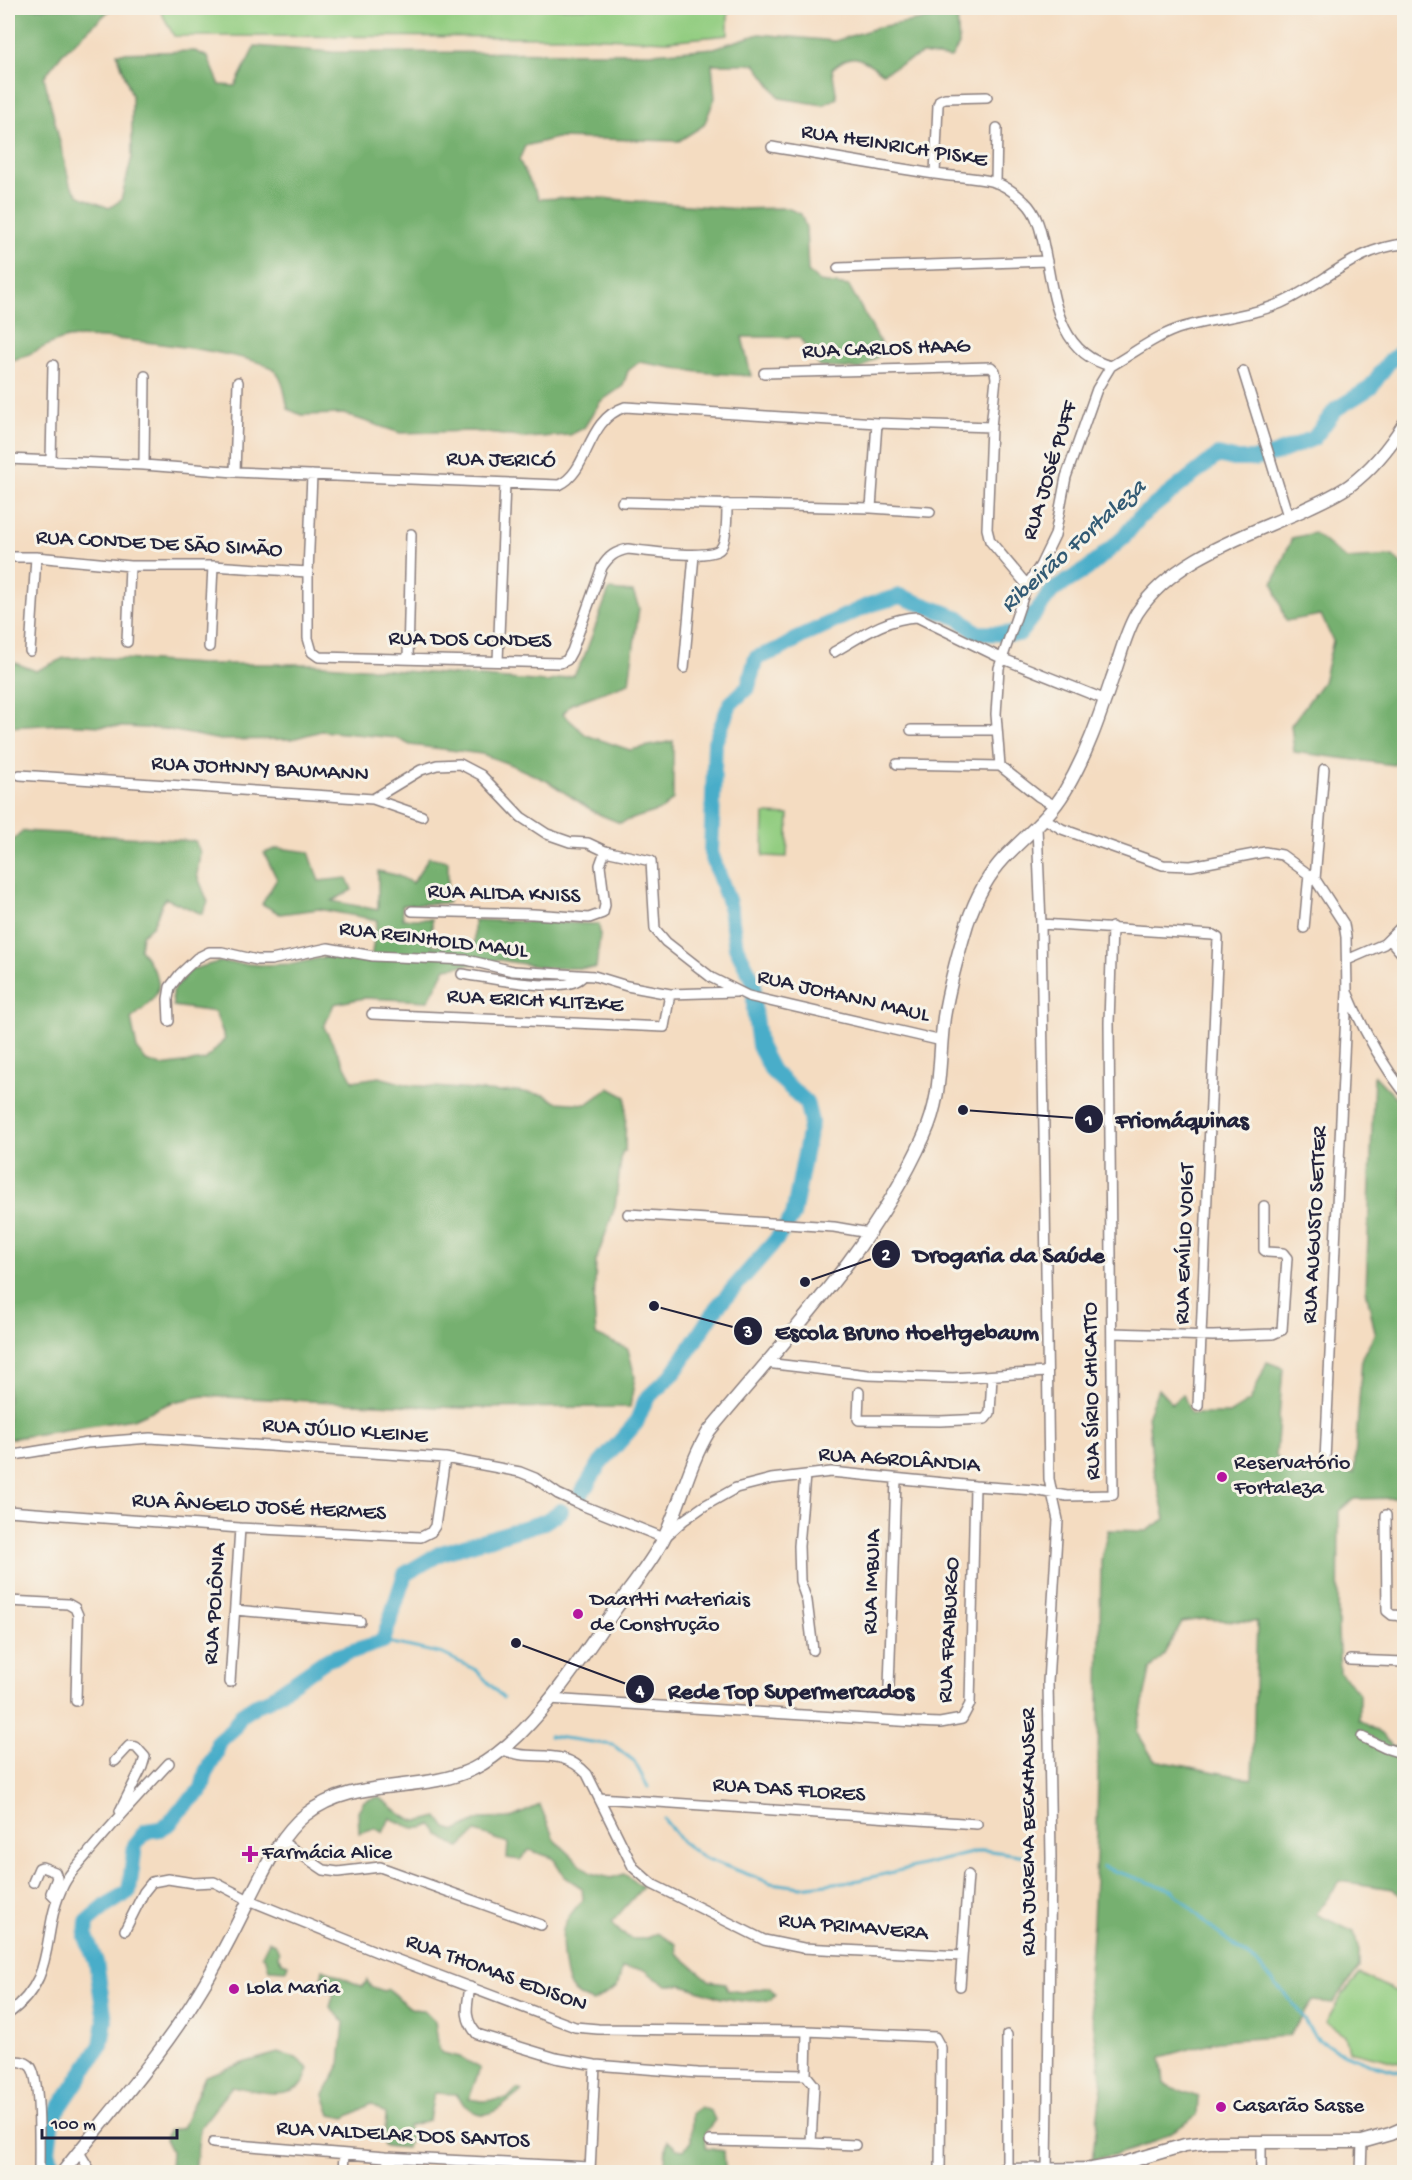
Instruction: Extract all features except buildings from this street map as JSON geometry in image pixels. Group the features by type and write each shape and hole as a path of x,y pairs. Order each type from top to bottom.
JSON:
{"main road":[{"path":"65,2169 162,2046 200,1992 281,1840 305,1815 331,1801 374,1787 436,1779 474,1768 519,1733 549,1699 664,1538 698,1449 716,1423 869,1233 904,1177 931,1120 940,1084 944,1019 952,979 972,909 988,879 1003,859 1041,823 1055,806 1082,760 1136,616 1151,596 1181,568 1323,501 1350,485 1386,451 1404,424"},
{"path":"990,2172 1092,2169 1124,2163 1185,2145 1210,2142 1362,2142 1404,2128"}],"street":[{"path":"935,174 940,100 987,97"},
{"path":"996,183 997,128"},
{"name":"RUA HEINRICH PISKE","path":"772,147 996,183 1026,202 1040,225 1057,310 1076,346 1097,363 1111,366"},
{"path":"1111,366 1181,328 1265,309 1284,302 1361,255 1404,244"},
{"path":"838,268 1047,261"},
{"path":"51,461 53,365"},
{"name":"RUA JOSÉ PUFF","path":"1000,766 996,689 1001,658 1027,585 1040,566 1055,535 1066,477 1097,389 1111,366"},
{"name":"RUA CARLOS HAAG","path":"764,373 991,367 995,370 987,529 990,541 1027,585"},
{"path":"1244,371 1288,516"},
{"path":"144,465 145,376"},
{"path":"235,472 238,382"},
{"name":"RUA JERICÓ","path":"8,459 235,472 559,485 571,478 604,419 614,411 625,407 877,423 991,427"},
{"path":"871,508 877,423"},
{"name":"RUA DOS CONDES","path":"312,475 308,638 312,652 319,657 560,663 567,660 572,651 602,567 609,557 617,551 628,549 694,555 714,553 722,549 727,504"},
{"path":"498,661 505,483"},
{"path":"621,502 871,508 930,512"},
{"path":"408,658 411,534"},
{"path":"684,668 694,555"},
{"name":"RUA CONDE DE SÃO SIMÃO","path":"8,557 36,557 130,566 213,566 308,572"},
{"path":"30,651 36,557"},
{"path":"127,642 130,566"},
{"path":"209,647 213,566"},
{"path":"834,652 888,622 917,617 1001,658 1106,700"},
{"path":"911,730 998,730"},
{"name":"RUA JOHNNY BAUMANN","path":"20,775 373,798 421,770 437,765 460,764 481,774 521,817 547,834 570,842 588,843 605,851"},
{"path":"897,764 1000,766 1038,796 1055,806"},
{"path":"1304,928 1324,769"},
{"path":"373,798 422,816"},
{"path":"1041,823 1163,865 1191,866 1265,852 1282,855 1312,877"},
{"name":"RUA JUREMA BECKHAUSER","path":"1041,823 1046,1372 1049,1479 1058,1520 1048,1682 1051,1858 1047,2171"},
{"name":"RUA ALIDA KNISS","path":"411,911 589,918 603,913 605,905 600,865 605,851"},
{"name":"RUA JOHANN MAUL","path":"605,851 651,861 655,929 660,936 712,978 744,994 942,1041"},
{"name":"RUA AUGUSTO SETTER","path":"1312,877 1344,924 1347,960 1325,1460"},
{"name":"RUA EMÍLIO VOIGT","path":"1041,924 1213,934 1218,938 1203,1336 1198,1406"},
{"path":"1347,960 1390,940 1404,924"},
{"name":"RUA SÍRIO CHICATTO","path":"1112,927 1109,1023 1113,1495"},
{"path":"1390,940 1404,956"},
{"name":"RUA REINHOLD MAUL","path":"170,1021 168,999 170,987 196,958 209,952 271,960 328,948 373,956 467,960 513,971 594,976 627,986 670,994 744,994"},
{"path":"462,974 544,985 575,983 583,976"},
{"path":"1347,992 1365,1035 1385,1068 1404,1092"},
{"name":"RUA ERICH KLITZKE","path":"372,1014 664,1027 670,994"},
{"path":"1112,1333 1203,1336 1273,1334 1282,1330 1287,1258 1283,1252 1264,1250 1264,1206"},
{"path":"628,1214 834,1227 869,1233"},
{"path":"766,1363 868,1375 953,1378 1046,1372"},
{"path":"859,1392 858,1419 860,1420 985,1419 990,1413 992,1376"},
{"name":"RUA JÚLIO KLEINE","path":"8,1456 87,1443 150,1438 445,1458 520,1472 584,1506 664,1538"},
{"name":"RUA ÂNGELO JOSÉ HERMES","path":"8,1511 240,1528 421,1537 431,1532 435,1526 445,1458"},
{"name":"RUA AGROLÂNDIA","path":"664,1538 697,1511 736,1488 771,1479 831,1472 1034,1490 1053,1494 1113,1495"},
{"path":"806,1475 799,1546 800,1581 807,1601 813,1650"},
{"name":"RUA IMBUIA","path":"889,1687 896,1479"},
{"name":"RUA FRAIBURGO","path":"549,1699 915,1722 940,1723 962,1719 970,1704 975,1486"},
{"path":"1386,1515 1387,1611 1392,1616 1404,1616"},
{"name":"RUA POLÔNIA","path":"230,1682 240,1528"},
{"path":"8,1601 68,1604 75,1608 78,1615 75,1701"},
{"path":"235,1610 360,1621"},
{"path":"1350,1660 1404,1662"},
{"path":"1362,1737 1404,1754"},
{"path":"114,1761 129,1746 141,1751 145,1757 118,1816"},
{"name":"RUA PRIMAVERA","path":"501,1749 510,1754 566,1759 578,1764 587,1774 633,1868 652,1884 764,1940 804,1948 962,1956"},
{"path":"8,2014 22,2003 38,1980 47,1954 57,1899 65,1881 118,1816 169,1763"},
{"name":"RUA DAS FLORES","path":"599,1798 977,1824"},
{"path":"281,1840 324,1870 338,1872 380,1867 541,1925"},
{"path":"33,1882 39,1868 55,1872 57,1878 51,1893 57,1899"},
{"path":"960,1986 968,1875"},
{"name":"RUA THOMAS EDISON","path":"124,1930 144,1892 152,1882 172,1879 193,1883 214,1882 249,1900 575,2027 807,2031 935,2037 940,2048 940,2172"},
{"path":"470,1987 466,2008 468,2024 477,2034 556,2058 596,2065 698,2073 806,2075"},
{"path":"807,2031 806,2075 814,2085 811,2143"},
{"path":"1007,2035 1007,2170"},
{"path":"8,2061 22,2061 34,2071 38,2109 39,2172"},
{"path":"590,2170 596,2065"},
{"path":"710,2141 855,2145"},
{"path":"1261,2142 1261,2172"},
{"path":"1361,2172 1362,2142"},
{"name":"RUA VALDELAR DOS SANTOS","path":"213,2143 590,2170"},
{"path":"79,2152 91,2172"},
{"path":"343,2172 344,2154"},
{"path":"385,2157 398,2172"}],"green space":[{"path":"8,8 112,8 62,54 44,77 70,184 79,196 109,208 121,200 132,157 132,96 117,53 195,51 208,57 220,85 235,86 255,46 332,52 653,53 714,48 759,34 835,41 879,27 957,14 959,45 951,58 922,54 883,73 858,58 846,59 832,69 837,98 823,105 780,98 755,64 712,64 715,98 704,125 679,141 557,138 525,146 519,160 539,199 586,197 738,209 787,208 801,214 806,228 808,272 820,282 849,286 885,351 861,369 820,367 799,337 742,337 751,376 698,372 639,362 628,371 623,386 600,402 584,428 570,435 526,438 472,431 400,433 344,414 301,415 288,409 282,383 274,370 239,357 209,351 140,341 84,337 68,338 8,361"},
{"path":"159,8 728,8 728,35 667,41 582,37 174,36"},
{"path":"1314,533 1346,559 1393,556 1404,567 1404,745 1394,765 1294,752 1291,725 1323,682 1333,641 1321,615 1286,621 1273,583 1292,538"},
{"path":"609,590 633,592 639,608 629,683 571,704 563,714 586,735 630,750 673,741 673,799 663,809 620,823 596,813 547,781 509,764 482,754 410,745 397,738 321,731 292,739 220,740 165,729 61,724 8,727 8,660 36,671 64,658 93,657 200,664 312,664 547,682 574,675 584,657"},
{"path":"764,814 789,815 787,857 763,856"},
{"path":"23,831 195,841 200,852 197,875 208,902 202,914 165,898 153,925 142,935 140,949 154,971 158,987 151,1001 131,1019 137,1049 146,1061 161,1066 205,1060 225,1039 215,1012 173,1006 172,992 190,970 218,962 261,965 294,964 329,956 371,959 377,920 319,909 280,914 262,904 277,879 264,853 278,848 309,852 319,881 347,878 352,890 332,901 378,910 378,871 396,875 413,883 429,857 448,861 448,903 402,905 403,919 432,919 432,945 474,945 474,920 599,924 596,968 547,968 500,960 446,968 428,1001 364,998 334,1004 324,1027 353,1081 379,1077 409,1085 500,1092 516,1091 545,1095 556,1102 587,1104 609,1088 626,1097 625,1151 622,1152 615,1207 596,1261 594,1305 596,1335 628,1349 635,1377 630,1407 460,1408 203,1396 173,1402 133,1419 8,1439 8,1029 11,1022 8,1007 8,845"},
{"path":"1374,1075 1404,1106 1404,1498 1354,1499 1339,1511 1338,1630 1340,1673 1359,1692 1359,1720 1382,1734 1392,1746 1404,1747 1404,1898 1392,1889 1340,1881 1316,1914 1354,1932 1359,1951 1359,1968 1333,2003 1313,2001 1289,2036 1218,2041 1161,2057 1164,2084 1198,2097 1197,2115 1148,2144 1092,2160 1102,2085 1088,1985 1097,1832 1101,1560 1108,1530 1146,1531 1165,1519 1153,1466 1148,1414 1158,1389 1172,1404 1183,1394 1191,1414 1229,1414 1250,1401 1267,1362 1283,1368 1276,1455 1288,1475 1313,1471 1354,1473 1362,1357 1375,1333 1366,1289","holes":["1202,1619 1257,1622 1252,1779 1154,1760 1137,1732 1150,1670 1163,1656 1182,1622"]},
{"path":"377,1797 407,1818 424,1821 438,1817 446,1828 456,1831 480,1819 511,1818 540,1805 554,1839 590,1873 611,1878 624,1874 643,1887 612,1922 621,1933 638,1939 657,1933 676,1944 677,1953 710,1981 726,1983 727,1990 742,1992 769,1987 775,1994 771,2000 742,2001 721,1998 683,1985 667,1985 645,1970 622,1968 617,1987 593,2002 583,1998 572,1990 568,1982 564,1966 562,1938 566,1922 583,1900 582,1888 565,1877 553,1858 529,1850 520,1860 507,1858 508,1843 476,1832 459,1848 440,1836 432,1825 416,1828 390,1818 383,1833 375,1828 359,1833 358,1811 364,1801"},
{"path":"269,1941 276,1945 279,1952 278,1957 282,1962 288,1964 286,1970 269,1969 262,1955"},
{"path":"323,1969 363,1987 367,1980 370,1986 384,1991 388,1989 407,2006 424,2010 435,2021 439,2049 443,2053 460,2057 480,2068 469,2099 482,2101 507,2099 517,2089 522,2091 489,2114 473,2112 456,2094 434,2093 429,2120 408,2126 410,2137 407,2148 384,2146 386,2114 371,2104 345,2118 331,2115 324,2095 340,2065 344,2022 330,2007 334,1993 323,1990 320,1985"},
{"path":"1360,1974 1401,1994 1404,2004 1404,2064 1349,2051 1345,2035 1326,2022 1343,1994"},
{"path":"278,2053 296,2058 309,2069 303,2083 288,2092 278,2093 259,2092 232,2086 200,2128 195,2172 170,2172 171,2151 165,2139 168,2131 182,2128 205,2076"},
{"path":"700,2107 711,2111 715,2120 705,2133 705,2148 724,2151 725,2167 728,2172 664,2172 668,2141 677,2149 684,2150 691,2141 692,2113"}],"waterway":[{"name":"Ribeirão Fortaleza","path":"581,1494 599,1465 636,1423 646,1399 673,1374 717,1307 776,1240 793,1216 811,1122 806,1102 772,1071 759,1046 754,1010 754,982 736,947 729,903 711,853 715,742 730,704 748,687 756,658 782,648 802,636 869,605 900,596 959,618 977,633 1019,634 1052,591 1087,569 1122,539 1140,517 1218,455 1234,459 1255,459 1275,454 1314,438 1336,409 1370,388 1388,363 1404,350"},
{"name":"Ribeirão Fortaleza","path":"54,2172 48,2151 52,2119 101,2045 105,2020 96,1962 86,1937 87,1922 129,1891 135,1845 146,1831 160,1829 170,1823 202,1789 206,1772 216,1754 218,1742 233,1729 241,1715 267,1701 326,1660 383,1641 405,1574 441,1553 544,1522 561,1511"},
{"path":"383,1641 443,1654 476,1670 503,1698"},
{"path":"549,1736 613,1745 634,1761 648,1787"},
{"path":"664,1819 682,1842 702,1857 771,1883 801,1887 860,1880 984,1850 1033,1857"},
{"path":"1103,1867 1172,1890 1210,1927 1257,1963 1298,2009 1314,2036 1335,2050 1373,2065 1404,2073"}],"place":[{"name":"Friomáquinas","path":"963,1110"},
{"name":"Drogaria da Saúde","path":"805,1282"},
{"name":"Escola Bruno Hoeltgebaum","path":"654,1306"},
{"name":"Reservatório Fortaleza","path":"1222,1477"},
{"name":"Daartti Materiais de Construção","path":"578,1614"},
{"name":"Rede Top Supermercados","path":"516,1643"},
{"name":"Farmácia Alice","path":"250,1854"},
{"name":"Lola Maria","path":"234,1989"},
{"name":"Casarão Sasse","path":"1221,2107"}]}
